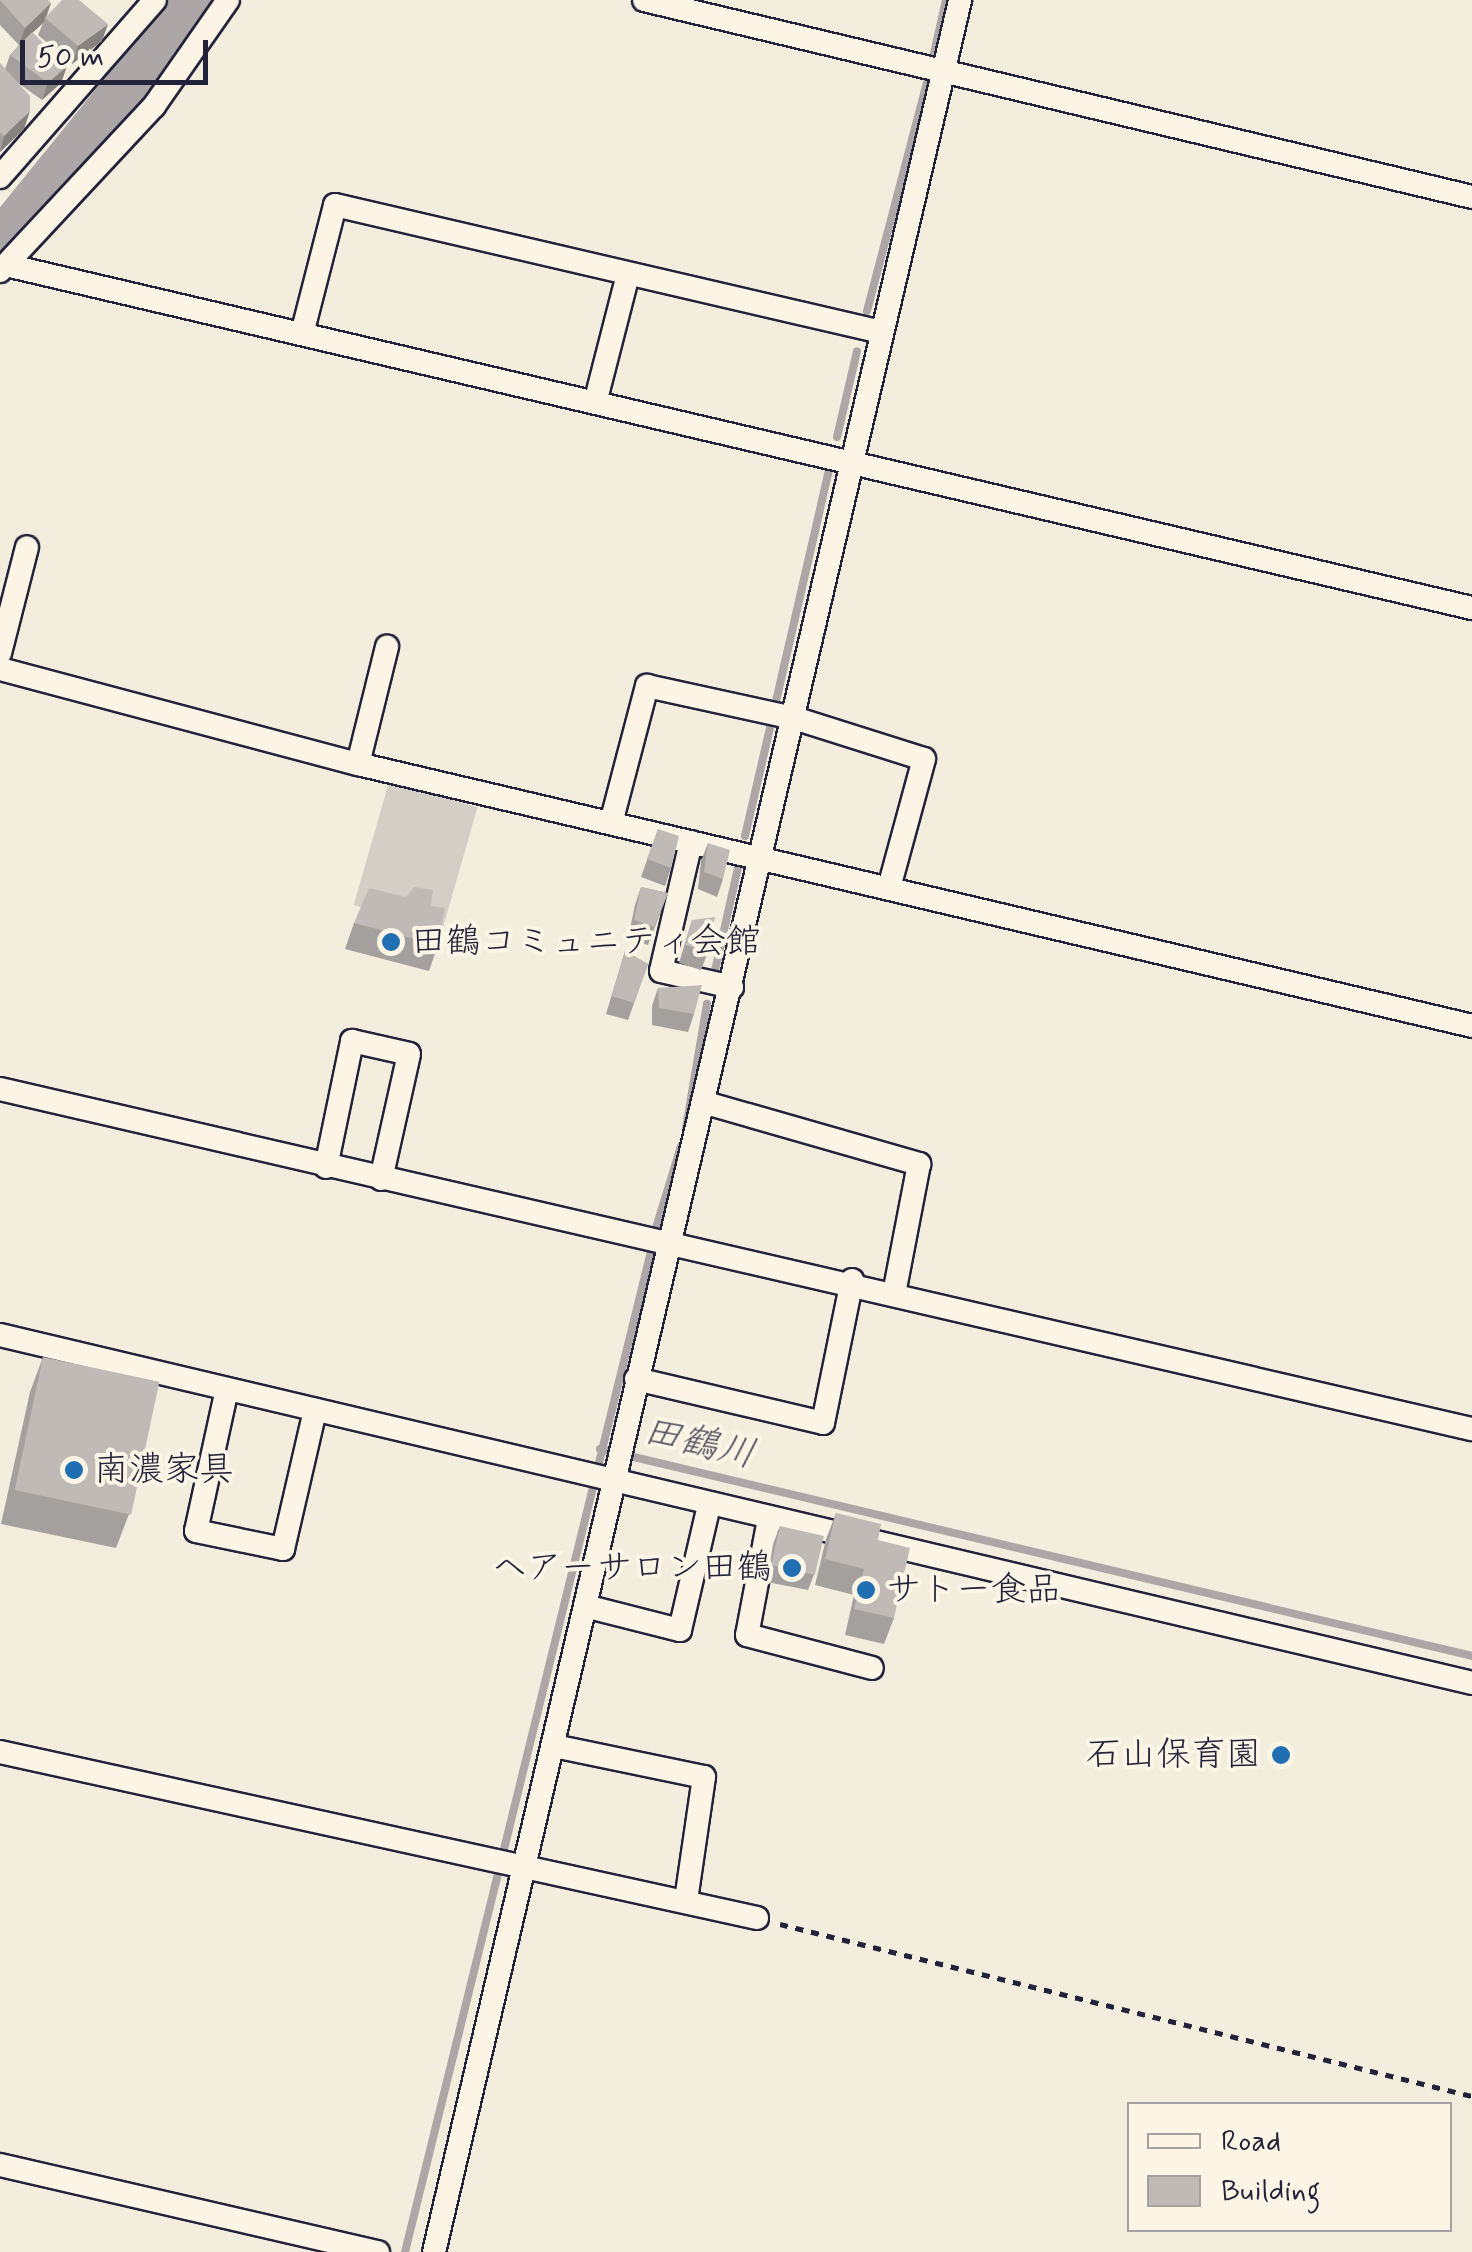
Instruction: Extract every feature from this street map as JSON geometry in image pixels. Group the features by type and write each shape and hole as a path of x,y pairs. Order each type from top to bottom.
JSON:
{"street":[{"path":"0,177 155,0"},
{"path":"3,268 154,106 228,0"},
{"path":"644,0 734,11 942,73 1472,197"},
{"path":"434,2252 519,1873 554,1746 611,1478 674,1242 850,461 960,0"},
{"path":"303,330 335,205 881,332"},
{"path":"3,268 303,330 1472,608"},
{"path":"596,398 628,274"},
{"path":"0,653 27,547"},
{"path":"358,764 387,647"},
{"path":"0,668 358,764 1472,1026"},
{"path":"612,823 647,686 794,718 924,759 889,888"},
{"path":"691,842 661,971 732,987"},
{"path":"326,1167 352,1041 408,1054 381,1179"},
{"path":"0,1089 326,1167 895,1289 1472,1430"},
{"path":"706,1103 918,1164 895,1289"},
{"path":"636,1378 824,1423 852,1280"},
{"path":"0,1336 1472,1683"},
{"path":"227,1389 196,1531 284,1549 315,1410"},
{"path":"585,1606 680,1630 710,1505"},
{"path":"770,1519 748,1635 872,1668"},
{"path":"554,1746 704,1777 686,1901"},
{"path":"0,1752 519,1873 686,1901 757,1918"},
{"path":"0,2165 378,2252"}],"path":[{"path":"757,1918 1472,2096"}],"shaded area":[{"path":"389,782 477,807 442,930 354,905"}],"building":[{"path":"0,0 48,0 51,3 25,28"},
{"path":"62,0 79,0 108,24 78,46 45,18"},
{"path":"32,32 67,66 48,83 10,55"},
{"path":"0,63 30,96 30,111 4,136 0,132"},
{"path":"658,829 679,836 671,868 647,859"},
{"path":"708,843 730,850 723,879 704,872"},
{"path":"414,887 433,890 431,906 445,908 438,945 354,923 369,888 406,897"},
{"path":"641,887 668,893 654,927 634,920"},
{"path":"715,917 708,952 685,945 692,920"},
{"path":"625,951 648,964 634,1003 612,996"},
{"path":"702,985 694,1014 659,1008 658,988"},
{"name":"南濃家具","path":"43,1357 159,1382 131,1515 15,1490"},
{"path":"836,1513 881,1524 878,1540 910,1548 894,1618 854,1609 864,1569 825,1559"},
{"path":"780,1526 824,1536 815,1575 771,1565"}],"waterway":[{"path":"0,242 196,0"},
{"path":"933,58 946,0"},
{"path":"867,311 927,83"},
{"path":"837,437 857,351"},
{"path":"774,710 829,470"},
{"path":"745,836 770,728"},
{"path":"714,975 738,868"},
{"path":"686,1128 707,1004"},
{"path":"656,1228 681,1146"},
{"name":"田鶴川","path":"405,2252 652,1247"},
{"name":"田鶴川","path":"600,1449 1472,1656"}],"place":[{"name":"田鶴コミュニティ会館","path":"391,942"},
{"name":"南濃家具","path":"74,1470"},
{"name":"ヘアーサロン田鶴","path":"792,1568"},
{"name":"サトー食品","path":"866,1590"},
{"name":"石山保育園","path":"1281,1755"}]}
